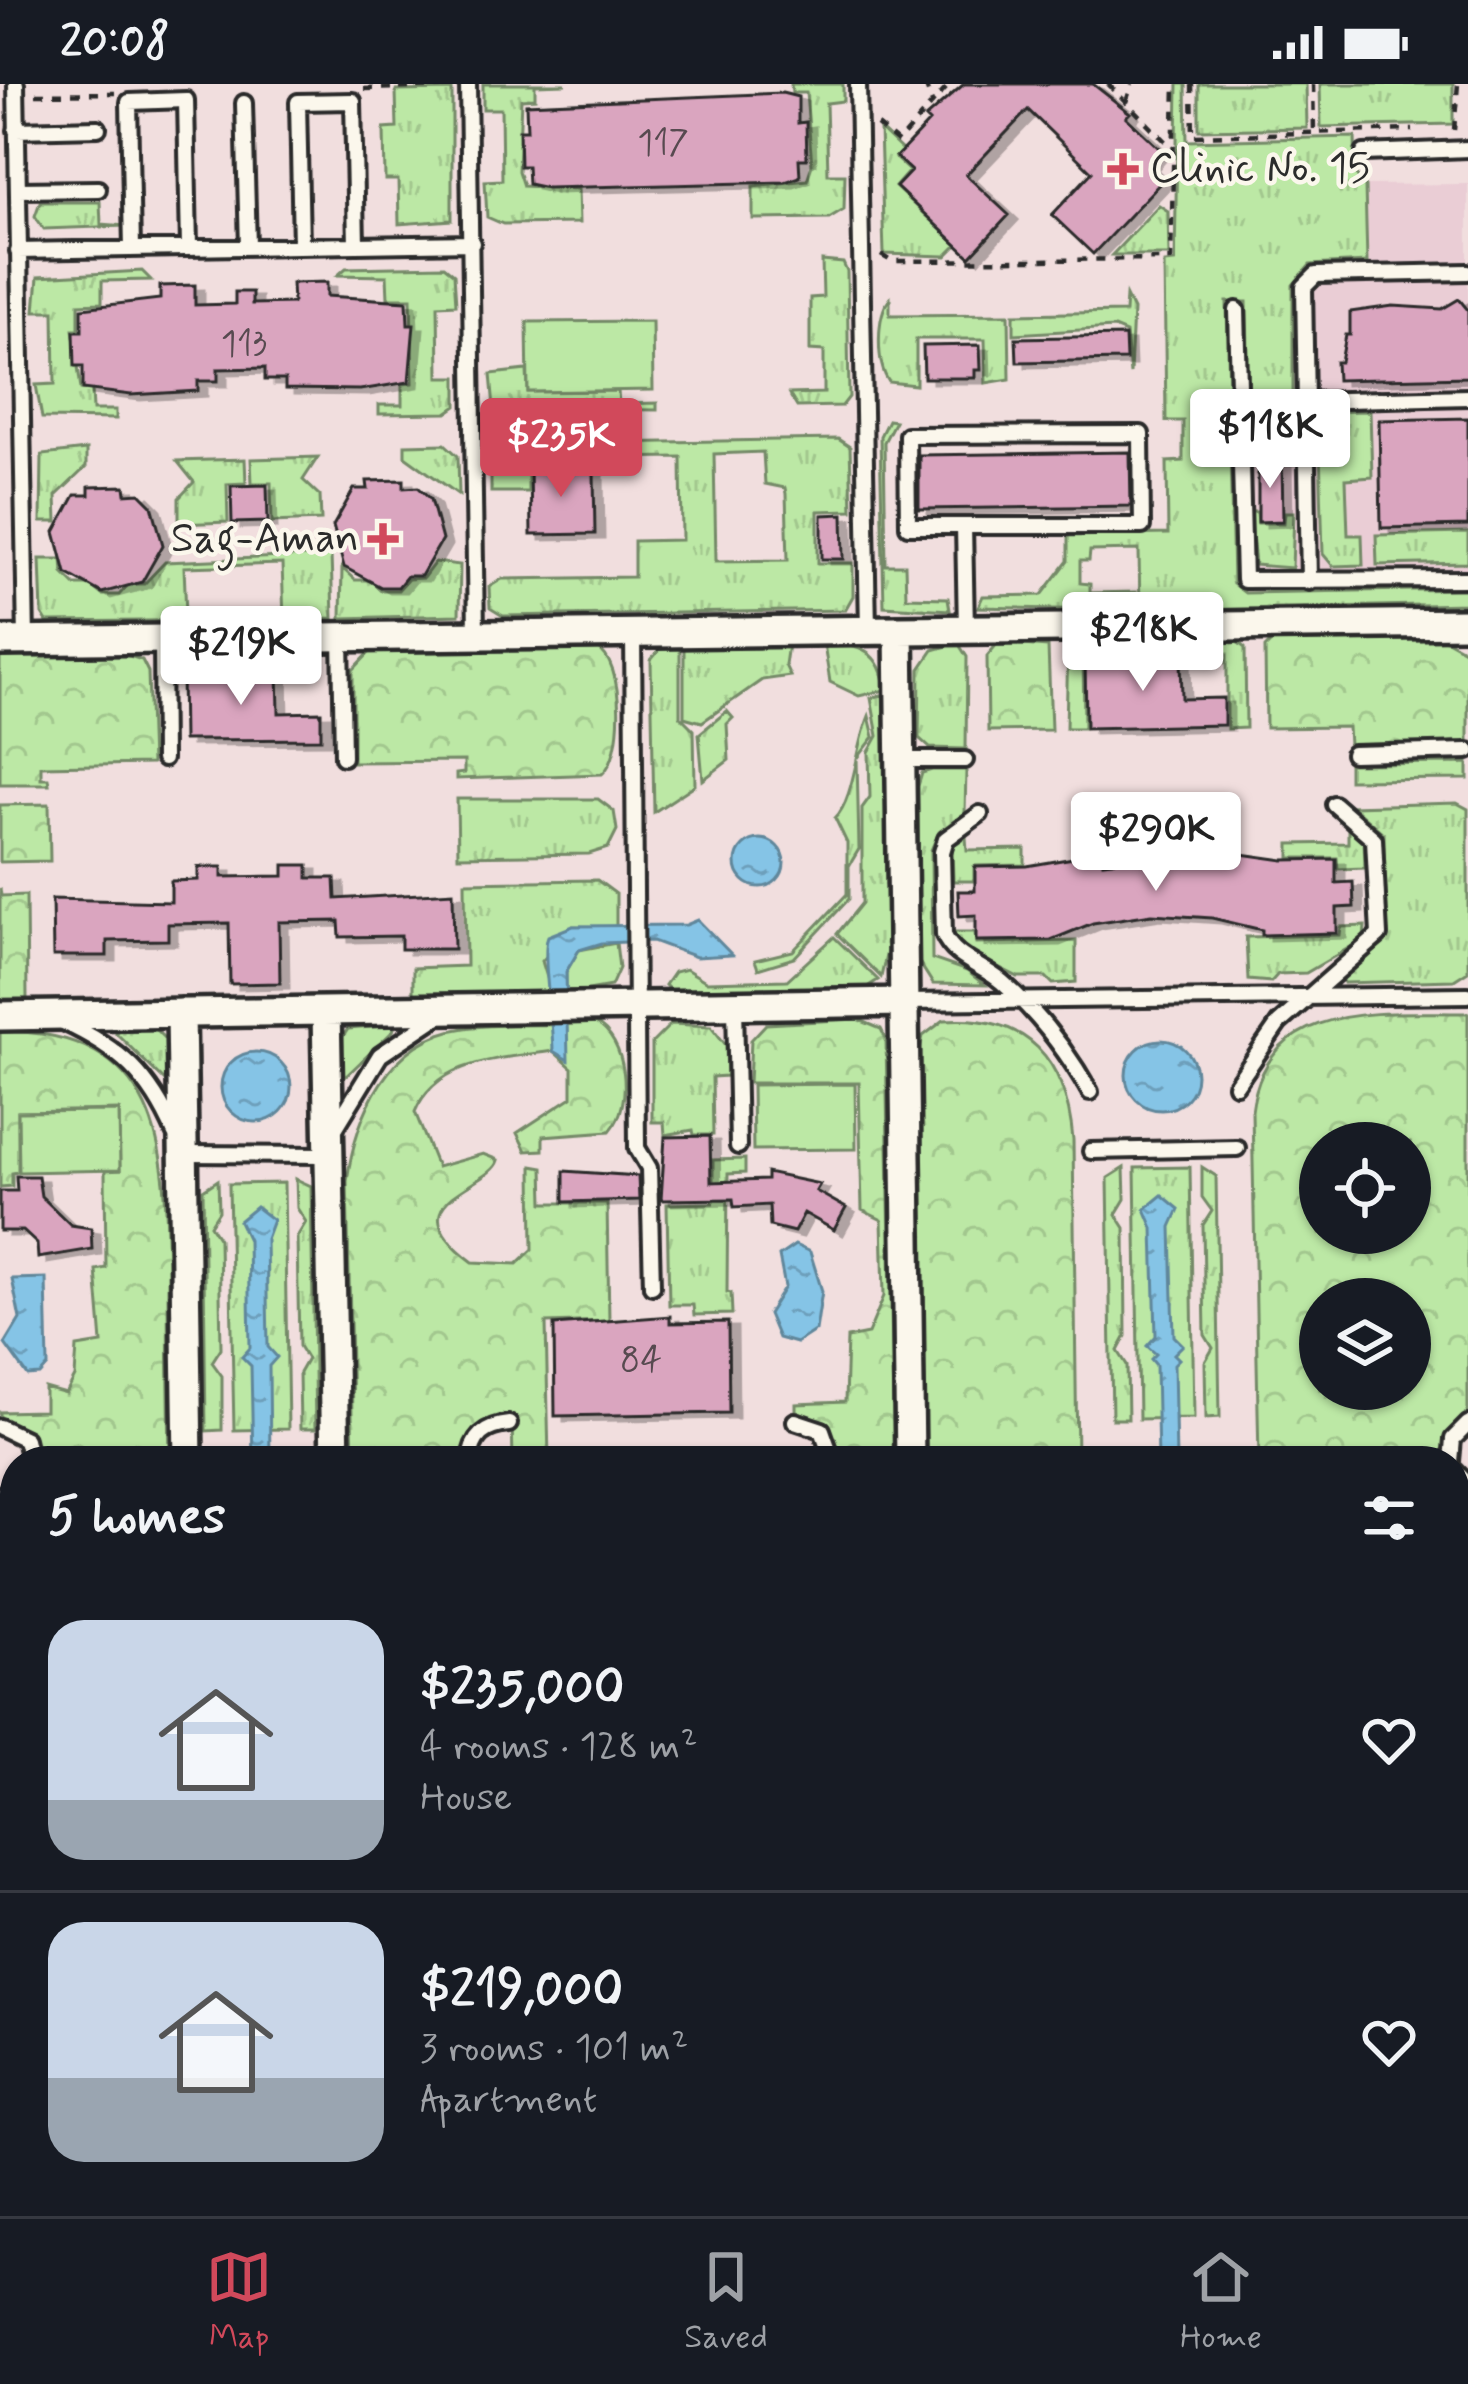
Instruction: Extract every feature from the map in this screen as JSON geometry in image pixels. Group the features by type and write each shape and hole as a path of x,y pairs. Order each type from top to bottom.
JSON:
{"street":[{"path":"13,641 1468,623"},
{"path":"899,630 910,1446"},
{"path":"0,1016 905,1003"},
{"path":"326,1011 334,1446"},
{"path":"181,1013 188,1446"}],"lane":[{"path":"13,641 16,84"},
{"path":"468,84 476,634"},
{"path":"858,84 868,630"},
{"path":"132,249 129,102 186,100 189,248"},
{"path":"301,246 298,102 353,101 356,245"},
{"path":"244,103 248,247"},
{"path":"16,130 98,128"},
{"path":"1364,153 1468,149"},
{"path":"17,190 98,189"},
{"path":"18,251 472,243"},
{"path":"1309,582 1302,296 1310,279 1468,272"},
{"path":"1237,310 1240,571 1253,583 1468,579"},
{"path":"1305,400 1468,397"},
{"path":"1141,434 1142,526 964,526 908,526 908,435 1141,434"},
{"path":"964,526 966,630"},
{"path":"633,633 638,1148 649,1168 652,1286"},
{"path":"340,636 343,757"},
{"path":"162,639 163,759"},
{"path":"1353,754 1468,751"},
{"path":"901,760 964,760"},
{"path":"1236,1085 1261,1044 1338,967 1370,949 1379,935 1374,838 1334,804"},
{"path":"980,814 946,839 942,852 944,935 949,947 1000,979 1022,1002 1064,1048 1090,1092"},
{"path":"905,1003 1468,994"},
{"path":"736,1005 737,1145"},
{"path":"47,1016 102,1040 136,1067 153,1088 184,1156 327,1155 339,1118 365,1072 396,1042 450,1010"},
{"path":"1091,1150 1237,1148"},
{"path":"795,1421 823,1430 828,1446"},
{"path":"473,1446 485,1430 509,1424"},
{"path":"0,1426 20,1435 25,1446"}],"path":[{"path":"98,84 99,93"},
{"path":"352,89 454,84"},
{"path":"925,84 932,103"},
{"path":"877,124 898,142 950,84"},
{"path":"1108,84 1170,146"},
{"path":"1126,102 1132,84"},
{"path":"880,250 891,261 1171,259 1175,84"},
{"path":"1192,84 1193,136 1456,130 1458,84"},
{"path":"1313,84 1314,133"},
{"path":"876,104 877,146"}],"shaded area":[{"path":"1356,175 1366,185 1468,184 1468,604 1191,609 1185,187"}],"green space":[{"path":"483,84 566,84 535,85 535,98 521,99 518,171 523,186 578,189 579,223 503,224 487,217 485,181 502,180 501,109 483,109"},
{"path":"791,84 843,84 843,101 826,103 828,174 845,174 844,209 829,218 753,219 753,186 807,180 812,165 806,93 792,93"},
{"path":"1178,84 1186,84 1187,141 1355,137 1356,175 1365,186 1367,262 1310,265 1293,285 1293,465 1284,465 1283,459 1258,459 1257,466 1250,466 1247,302 1227,302 1233,584 1245,593 1468,589 1468,604 1140,611 1139,550 1090,551 1089,561 1080,561 1080,583 1090,584 1090,593 1136,592 1136,611 978,607 983,596 1042,595 1068,561 1068,536 1168,534 1167,462 1183,461 1183,421 1166,421 1164,263 1175,262"},
{"path":"1199,84 1306,84 1307,128 1199,130"},
{"path":"1320,84 1453,84 1453,124 1321,127"},
{"path":"452,90 452,220 399,224 398,180 385,180 384,129 397,128 396,91"},
{"path":"880,129 902,150 895,158 909,171 895,187 957,245 946,256 884,254"},
{"path":"40,202 100,202 101,224 126,226 44,229 35,216"},
{"path":"1159,205 1168,211 1169,255 1112,255"},
{"path":"822,261 843,263 847,272 849,397 842,406 797,407 789,394 824,393 824,351 810,350 810,298 823,297"},
{"path":"444,266 454,274 456,304 438,305 439,377 457,377 457,406 447,413 379,414 379,405 402,405 402,384 413,383 411,298 388,298 387,276 338,275 346,268"},
{"path":"142,271 151,280 102,281 102,303 79,304 79,329 73,329 81,389 92,390 93,410 116,410 116,419 42,418 36,385 55,384 54,311 35,311 38,277"},
{"path":"1126,296 1133,310 1130,374 1126,333 1114,328 1014,334 1014,314 1125,312"},
{"path":"890,298 890,315 1009,314 1010,379 986,383 985,339 916,339 916,385 889,382 879,340"},
{"path":"652,321 653,390 528,392 527,322"},
{"path":"527,370 528,392 618,391 619,404 657,403 657,410 494,408 491,374"},
{"path":"1370,411 1372,477 1346,479 1348,535 1362,535 1363,565 1333,566 1323,554 1319,412"},
{"path":"888,420 895,421 884,442 886,565 905,565 906,597 948,598 950,610 884,606 880,436"},
{"path":"838,439 850,447 852,510 818,511 818,563 853,563 853,596 845,610 503,616 490,608 489,587 502,579 634,577 634,541 682,540 681,457 528,459 528,492 491,492 491,458 498,445","holes":["763,452 765,484 785,488 788,560 716,561 714,454"]},
{"path":"445,444 458,456 459,495 405,456 405,445"},
{"path":"86,450 86,467 56,496 57,522 41,522 42,455"},
{"path":"318,457 303,480 320,496 321,520 272,522 271,483 252,483 251,459"},
{"path":"245,459 246,483 227,484 228,522 179,524 179,498 194,482 177,461"},
{"path":"1250,512 1257,512 1258,523 1284,523 1285,512 1294,512 1292,568 1255,565"},
{"path":"1468,533 1468,563 1377,565 1376,535"},
{"path":"331,555 333,618 284,619 282,564 184,567 186,614 233,614 233,620 47,622 42,614 40,559 62,559 63,573 75,585 90,585 102,595 119,595 129,584 144,584 165,562"},
{"path":"435,562 460,565 459,615 341,618 342,568 355,580 370,580 381,590 398,590 408,579 423,578"},
{"path":"1443,638 1468,652 1468,740 1461,744 1349,746 1348,727 1266,728 1265,648 1273,640"},
{"path":"1210,640 1235,640 1245,648 1246,728 1227,729 1227,654 1210,654"},
{"path":"1137,642 1137,654 1083,649 1084,728 1066,728 1068,645"},
{"path":"958,643 967,657 966,749 930,748 919,738 920,669 933,650"},
{"path":"998,643 1048,647 1051,730 988,731 987,656"},
{"path":"788,644 785,665 790,676 762,680 702,722 684,717 684,645"},
{"path":"824,644 867,652 879,666 885,690 859,696 830,682"},
{"path":"680,645 680,716 694,730 695,785 654,812 651,660 660,649"},
{"path":"597,648 613,671 619,710 615,749 602,774 456,779 456,774 464,773 464,761 353,762 353,670 370,652"},
{"path":"123,654 142,660 148,672 151,764 41,766 41,778 48,778 49,784 0,784 0,656"},
{"path":"885,694 887,951 881,977 837,934 862,903 862,808 870,797 869,752 878,736 871,698"},
{"path":"727,711 733,718 727,724 729,760 703,780 699,734"},
{"path":"869,716 874,737 857,759 865,729"},
{"path":"857,760 859,849 849,866 849,899 794,958 758,969 755,960 793,951 847,894 847,843 835,818"},
{"path":"1468,763 1468,779 1349,780 1349,764"},
{"path":"966,770 965,813 939,832 931,850 932,959 967,971 985,985 933,984 919,962 918,786 922,773"},
{"path":"457,799 598,799 614,811 617,830 608,848 589,854 458,856"},
{"path":"1457,803 1468,809 1468,971 1454,980 1344,983 1341,976 1385,943 1384,834 1352,806"},
{"path":"49,804 50,861 0,862 0,805"},
{"path":"1348,828 1364,838 1365,868 1338,869 1337,858 1290,858 1290,844 1348,843"},
{"path":"966,837 967,850 1025,849 1025,865 974,866 974,881 953,881 952,846"},
{"path":"597,880 616,894 616,927 573,926 542,961 552,994 413,996 413,968 466,966 465,882"},
{"path":"0,888 1,896 26,895 27,999 0,999"},
{"path":"1365,926 1364,939 1306,973 1278,974 1271,982 1248,980 1246,937 1340,935 1341,927"},
{"path":"954,932 975,932 976,943 1076,941 1076,982 1053,984 1046,977 1018,977 957,946"},
{"path":"834,937 878,980 867,987 671,991 665,985 674,972 686,969 707,982 787,980"},
{"path":"616,943 619,968 611,986 566,994 566,972 579,950"},
{"path":"1468,1013 1468,1415 1446,1437 1445,1446 1259,1446 1252,1111 1262,1074 1280,1048 1304,1030 1366,1014"},
{"path":"857,1019 881,1029 886,1039 894,1446 835,1446 829,1425 796,1411 796,1404 845,1402 847,1338 868,1334 884,1296 882,1220 862,1210 859,1083 749,1083 751,1040 766,1024"},
{"path":"944,1020 999,1025 1038,1048 1062,1087 1073,1140 1077,1446 924,1446 919,1055 923,1036"},
{"path":"595,1023 606,1031 620,1057 622,1105 610,1131 543,1136 543,1150 526,1151 517,1133 572,1097 572,1068 553,1051 474,1064 439,1081 415,1112 437,1167 483,1154 498,1160 451,1198 441,1210 440,1224 449,1241 473,1262 517,1264 533,1249 532,1166 543,1168 544,1203 607,1203 609,1321 546,1323 549,1446 513,1446 512,1417 477,1428 465,1446 353,1446 347,1181 358,1131 380,1084 396,1063 438,1035 481,1026"},
{"path":"671,1024 711,1026 726,1045 727,1076 712,1077 713,1135 694,1135 693,1130 665,1135 664,1122 652,1122 652,1043"},
{"path":"395,1025 344,1078 340,1040 348,1029"},
{"path":"153,1027 167,1041 166,1082 116,1033 119,1028"},
{"path":"0,1031 55,1037 96,1052 126,1076 146,1107 164,1186 170,1446 34,1446 29,1434 0,1421 0,1412 45,1411 45,1388 66,1394 75,1377 77,1347 102,1343 96,1270 106,1268 105,1171 120,1170 119,1110 18,1112 18,1172 12,1173 12,1186 0,1187"},
{"path":"855,1084 856,1149 753,1150 752,1085"},
{"path":"119,1111 120,1170 19,1172 18,1112"},
{"path":"745,1159 745,1173 728,1174 727,1292 731,1293 732,1314 694,1315 693,1305 669,1305 667,1204 713,1203 713,1160"},
{"path":"1190,1167 1194,1418 1139,1419 1135,1168"},
{"path":"1202,1167 1216,1176 1220,1417 1206,1418 1205,1362 1213,1348 1205,1335 1203,1225 1212,1211 1202,1197"},
{"path":"1124,1168 1125,1199 1116,1214 1125,1228 1126,1336 1118,1351 1127,1365 1128,1419 1112,1419 1108,1178"},
{"path":"296,1179 311,1186 315,1429 300,1429 299,1373 307,1359 299,1346 297,1237 306,1222 297,1208"},
{"path":"218,1180 219,1211 210,1225 219,1239 221,1348 212,1362 222,1376 222,1430 206,1431 203,1190"},
{"path":"284,1183 288,1429 234,1430 229,1184"}],"water":[{"path":"760,839 777,846 784,863 777,880 760,887 743,880 736,863 743,846"},
{"path":"698,920 732,955 696,957 653,941 602,943 579,950 566,972 568,1060 553,1051 548,936 573,926 686,925"},
{"path":"1161,1040 1186,1050 1196,1075 1186,1100 1161,1110 1136,1100 1126,1075 1136,1050"},
{"path":"256,1052 281,1062 291,1087 281,1112 256,1122 231,1112 221,1087 231,1062"},
{"path":"1162,1195 1179,1209 1171,1227 1174,1336 1183,1345 1174,1354 1179,1359 1174,1364 1176,1446 1158,1446 1156,1365 1151,1359 1156,1354 1147,1346 1156,1336 1153,1228 1145,1209"},
{"path":"256,1207 273,1220 266,1239 268,1347 277,1357 269,1366 270,1446 253,1446 251,1366 242,1357 250,1348 248,1240 239,1221"},
{"path":"795,1245 810,1252 822,1291 816,1330 796,1343 778,1338 768,1314 785,1287 779,1256"},
{"path":"46,1278 48,1366 40,1375 28,1376 5,1344 20,1319 12,1279"}],"building":[{"name":"Clinic No. 15","path":"964,84 1093,84 1130,113 1126,117 1161,150 1148,165 1163,180 1093,254 1052,215 1092,172 1028,110 966,175 1009,215 970,257 896,187 911,171 896,157 929,122 925,118"},
{"path":"782,93 798,97 798,123 806,122 807,159 799,159 800,177 785,182 547,188 528,184 527,166 520,166 519,130 527,130 526,104"},
{"path":"327,282 327,296 407,301 408,324 414,324 409,382 360,390 285,389 285,380 265,380 265,368 218,369 218,381 198,381 198,391 131,395 83,389 83,366 75,366 74,331 82,331 82,308 160,299 160,286 195,285 195,305 235,304 235,292 252,292 252,304 293,303 292,283"},
{"path":"1459,299 1468,310 1468,377 1337,380 1336,362 1341,362 1346,335 1350,335 1350,312 1393,306 1442,309"},
{"path":"1125,336 1126,360 1017,362 1016,338"},
{"path":"980,345 981,370 975,370 975,378 924,378 923,346"},
{"path":"1468,418 1468,526 1381,528 1379,420"},
{"path":"1130,452 1131,506 919,509 919,455"},
{"path":"557,460 557,472 594,471 595,534 531,535 530,461"},
{"path":"1282,460 1283,521 1258,522 1258,461"},
{"path":"404,480 404,488 418,487 431,499 442,540 421,576 407,576 398,587 381,587 344,567 333,526 354,489 368,489 367,481"},
{"path":"267,485 268,522 232,523 231,486"},
{"path":"125,486 126,494 140,493 152,505 163,545 142,582 102,593 66,573 55,532 75,495 89,495 89,487"},
{"path":"843,514 844,559 822,559 822,515"},
{"path":"1085,656 1181,656 1182,699 1224,698 1224,725 1086,728"},
{"path":"278,670 279,713 321,712 321,739 183,740 182,671"},
{"path":"1214,850 1284,860 1336,859 1336,883 1353,882 1354,907 1337,908 1337,933 1262,935 1262,930 1212,918 1152,914 1093,923 1051,940 976,941 976,915 959,916 958,891 975,891 975,867 1027,866 1102,853 1103,862 1150,856 1211,860"},
{"path":"284,865 308,865 308,878 335,878 336,899 453,892 454,949 401,949 401,936 340,937 339,921 279,922 280,983 230,984 229,923 168,924 168,940 107,941 107,956 53,956 52,899 171,902 171,881 198,880 198,867 222,867 222,877 284,876"},
{"path":"710,1136 711,1182 767,1180 767,1173 820,1184 816,1191 846,1208 834,1230 804,1213 794,1232 770,1226 769,1205 734,1207 733,1199 661,1200 665,1137"},
{"path":"564,1171 638,1176 639,1200 564,1202"},
{"path":"16,1176 38,1176 41,1196 71,1225 91,1228 92,1249 38,1258 37,1244 23,1231 0,1231 0,1191 17,1191"},
{"path":"670,1316 670,1323 728,1322 729,1413 555,1416 554,1325"}],"place":[{"name":"Clinic No. 15","path":"1123,169"},
{"name":"Sag-Aman","path":"383,539"}]}
